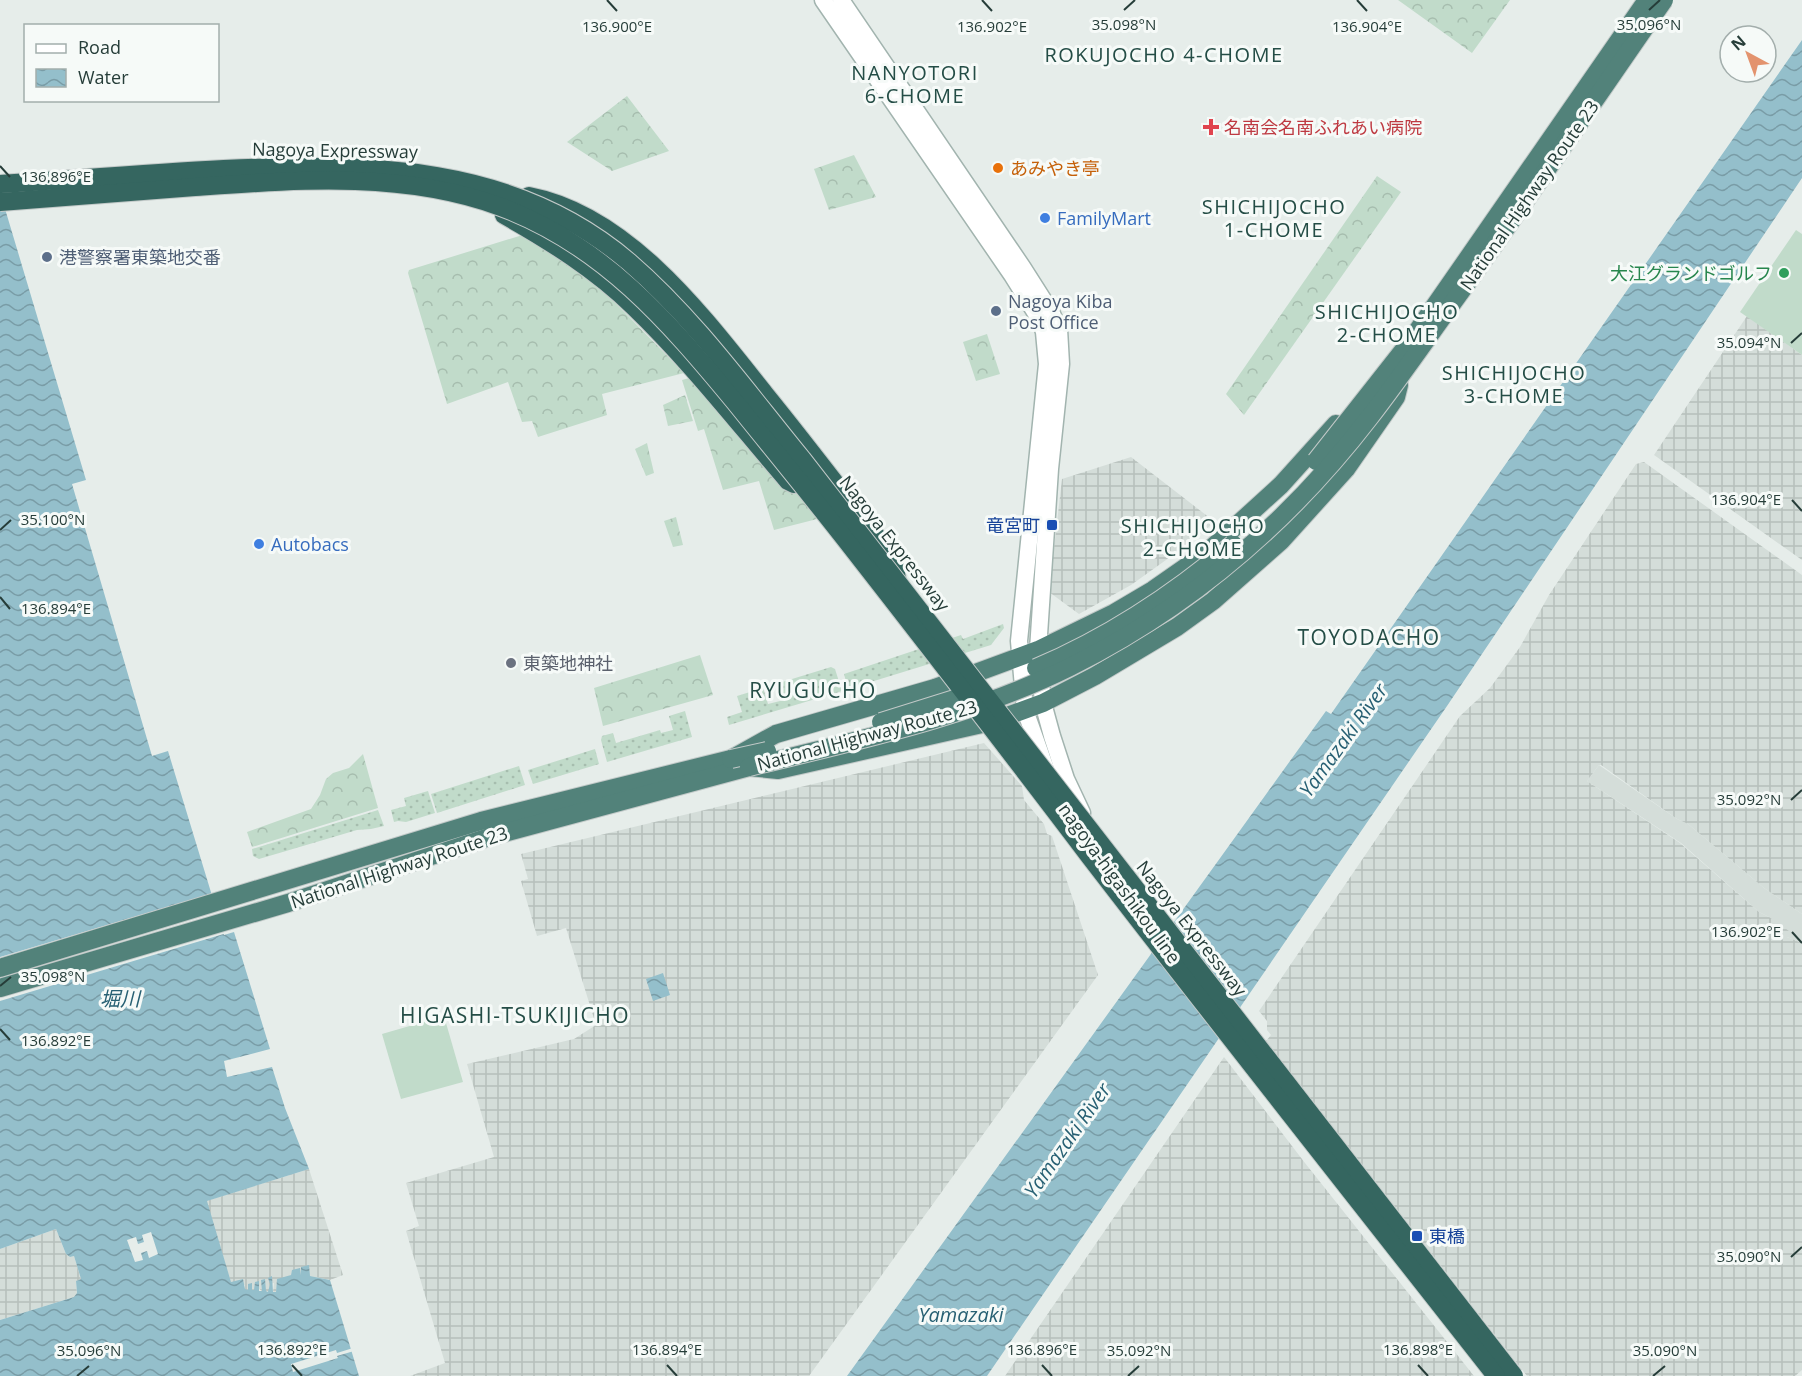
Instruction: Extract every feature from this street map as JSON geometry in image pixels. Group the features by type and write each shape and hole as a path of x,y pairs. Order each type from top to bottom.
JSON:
{"highway":[{"name":"National Highway Route 23","path":"0,968 481,821 857,729 993,687 1056,660 1103,636 1141,613 1204,569 1261,520 1324,452 1409,343 1647,0"},
{"name":"National Highway Route 23","path":"0,988 288,903 489,837 749,767 930,722 1067,669 1150,623 1219,573 1271,527 1368,419 1483,261 1664,0"},
{"name":"Nagoya Expressway","path":"0,184 279,167 379,168 453,178 538,204 567,219 613,250 652,283 684,316 801,459 1514,1376"},
{"path":"345,174 382,172 538,198 577,211 616,235 651,264 684,297 798,435 894,559 897,580"},
{"name":"Nagoya Expressway","path":"0,202 273,181 328,180 390,183 425,187 498,206 549,228 609,267 644,298 679,336 806,489 1203,1003 1496,1376"},
{"path":"427,181 476,200 519,224 567,254 634,306 788,481 806,489"},
{"path":"730,759 776,734 935,688 1038,650 1114,613 1153,590 1214,546 1281,485 1409,343"},
{"path":"749,767 778,770 991,722 1043,703 1095,676 1177,627 1213,601 1281,541 1346,469 1396,397 1402,373"}],"main road":[{"name":"nagoya-higashikou line","path":"823,0 1012,275 1040,320 1044,332 1047,364 1020,630 1020,657 1024,710 1053,791 1091,849 1151,922 1234,1030 1496,1376"},
{"name":"nagoya-higashikou line","path":"841,0 1023,268 1059,329 1061,364 1050,469 1038,650 1043,703 1066,779 1095,841 1151,922"},
{"name":"nagoya-higashikou line","path":"1234,1030 1507,1376"}],"shaded area":[{"path":"1747,316 1802,355 1802,560 1654,455"},
{"path":"1131,457 1215,522 1131,585 1079,614 1049,592 1062,479"},
{"path":"1644,462 1802,575 1802,914 1764,888 1688,824 1677,819 1601,765 1587,781 1680,843 1759,912 1789,931 1787,937 1802,943 1802,1370 1795,1376 1527,1376 1266,1041 1271,1035 1267,1030 1267,1021 1259,1011 1460,716 1490,688 1520,647 1549,595 1636,464"},
{"path":"984,743 1022,786 1024,800 1044,824 1047,834 1052,836 1098,975 809,1376 410,1376 445,1363 406,1231 419,1226 406,1183 494,1157 467,1064 574,1039 596,1025 566,928 537,936 521,881 528,879 521,854"},
{"path":"1599,765 1677,819 1688,824 1764,888 1802,914 1802,943 1787,937 1769,917 1759,912 1681,843 1587,781"},
{"path":"1224,1057 1305,1163 1474,1376 1005,1376"},
{"path":"309,1169 343,1275 330,1280 310,1276 302,1270 301,1275 292,1272 291,1275 277,1283 276,1293 273,1292 274,1283 270,1284 269,1292 263,1285 262,1291 255,1286 255,1290 245,1290 245,1285 231,1283 206,1201"},
{"path":"56,1229 66,1254 70,1257 74,1256 81,1279 76,1281 77,1294 74,1297 0,1320 0,1249"}],"green space":[{"path":"1398,0 1510,0 1472,53"},
{"path":"627,96 669,151 612,171 567,142"},
{"path":"854,155 876,197 829,210 814,169"},
{"path":"1377,176 1401,192 1244,415 1226,394"},
{"name":"大江グランドゴルフ","path":"1796,230 1802,234 1802,355 1740,312"},
{"path":"529,233 586,273 684,373 602,394 607,415 538,437 532,421 522,422 508,382 447,404 409,270"},
{"path":"987,334 1000,374 976,381 963,342"},
{"path":"740,364 825,517 774,530 759,481 723,490 704,429 698,431 682,380"},
{"path":"685,395 693,421 668,426 663,405"},
{"path":"647,443 654,473 646,476 635,449"},
{"path":"676,517 683,545 673,547 664,521"},
{"path":"1003,624 1004,628 991,645 848,689 844,674 961,635 963,639"},
{"path":"700,655 713,695 603,726 594,688"},
{"path":"831,667 835,669 842,691 729,725 727,717 742,712 737,696 763,688 768,704 784,700 779,683"},
{"path":"685,711 692,737 607,762 602,736 613,733 616,743 660,730 661,733 673,730 669,716"},
{"path":"595,749 599,764 533,784 528,770"},
{"path":"363,754 378,808 252,847 247,832 311,809 326,779 333,773 349,768"},
{"path":"519,766 525,785 437,813 431,794"},
{"path":"428,791 435,813 406,822 394,822 391,810 406,806 404,798"},
{"path":"378,810 384,826 357,830 259,859 253,856 252,849"},
{"path":"444,1016 463,1082 401,1099 382,1034"}],"water":[{"name":"Yamazaki","path":"1802,40 1802,178 1447,706 987,1376 847,1376 1326,711 1331,714 1771,84 1778,84 1778,74"},
{"name":"堀川","path":"0,192 86,480 72,484 152,756 168,751 224,935 234,932 270,1049 224,1061 227,1077 272,1067 309,1169 207,1201 231,1282 243,1279 245,1289 248,1290 248,1284 252,1283 252,1290 254,1290 255,1282 259,1281 259,1291 262,1291 261,1280 265,1279 268,1292 270,1284 268,1278 272,1276 273,1292 276,1292 277,1279 291,1275 292,1270 300,1268 301,1275 301,1267 309,1265 310,1276 330,1280 359,1376 0,1376 0,1320 74,1297 77,1293 76,1281 81,1279 74,1256 70,1257 66,1254 56,1229 0,1249","holes":["151,1232 158,1254 149,1258 147,1251 141,1253 143,1260 135,1262 127,1240 136,1237 138,1244 144,1242 142,1235"]},
{"path":"663,973 670,995 653,1001 646,979"}],"pier":[{"path":"214,893 226,932 237,930 0,1001 0,957"},
{"path":"353,1348 354,1351 337,1356 338,1358 293,1372 291,1364 336,1350 337,1353"}],"place":[{"name":"名南会名南ふれあい病院","path":"1211,127"},
{"name":"あみやき亭","path":"998,168"},
{"name":"FamilyMart","path":"1045,218"},
{"name":"港警察署東築地交番","path":"47,257"},
{"name":"大江グランドゴルフ","path":"1784,273"},
{"name":"Nagoya Kiba Post Office","path":"996,311"},
{"name":"竜宮町","path":"1052,525"},
{"name":"Autobacs","path":"259,544"},
{"name":"東築地神社","path":"511,663"},
{"name":"東橋","path":"1417,1236"}],"district":[{"name":"ROKUJOCHO 4-CHOME","path":"1164,54"},
{"name":"NANYOTORI 6-CHOME","path":"915,84"},
{"name":"SHICHIJOCHO 1-CHOME","path":"1274,218"},
{"name":"SHICHIJOCHO 2-CHOME","path":"1387,322"},
{"name":"SHICHIJOCHO 3-CHOME","path":"1514,384"},
{"name":"SHICHIJOCHO 2-CHOME","path":"1193,536"},
{"name":"TOYODACHO","path":"1369,637"},
{"name":"RYUGUCHO","path":"813,690"},
{"name":"HIGASHI-TSUKIJICHO","path":"515,1015"}],"water label":[{"name":"Yamazaki River","path":"1343,740"},
{"name":"Yamazaki River","path":"1067,1140"}]}
